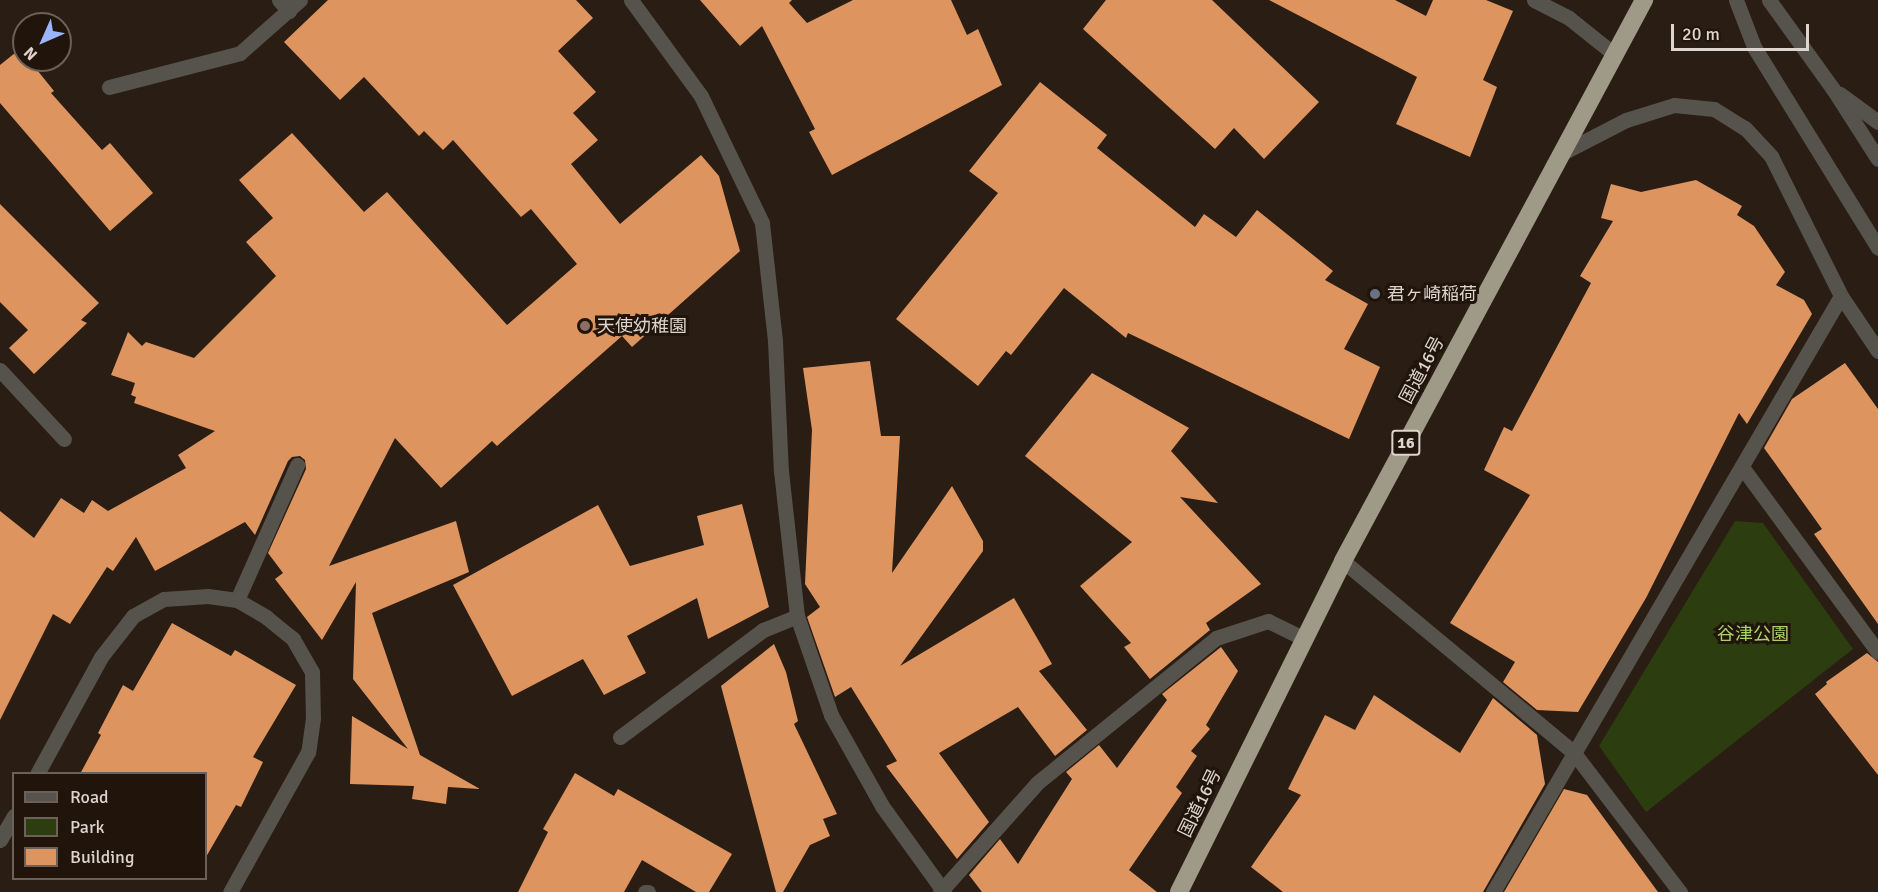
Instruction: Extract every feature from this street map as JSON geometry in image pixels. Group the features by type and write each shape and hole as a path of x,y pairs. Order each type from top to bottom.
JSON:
{"highway":[{"name":"国道16号","path":"1179,892 1343,561 1644,0"}],"street":[{"path":"109,87 240,53 284,6 300,0"},
{"path":"631,0 701,96 762,223 775,341 781,471 797,616 831,715 882,806 942,891 1037,783 1216,638 1268,621 1305,639"},
{"path":"1534,0 1569,18 1614,54"},
{"path":"1736,0 1754,47 1878,248"},
{"path":"1769,0 1833,89 1878,159"},
{"path":"1833,89 1878,122"},
{"path":"1562,153 1626,120 1674,105 1714,109 1745,128 1771,156 1842,296 1878,351"},
{"path":"1494,892 1842,296"},
{"path":"0,370 64,439"},
{"path":"237,600 297,465"},
{"path":"1742,467 1878,652"},
{"path":"1343,561 1574,753 1680,892"},
{"path":"38,772 101,657 134,616 164,599 208,596 237,600 266,617 294,639 312,672 313,718 308,752 230,892"},
{"path":"620,736 763,630 797,616"},
{"path":"0,840 12,819"}],"green space":[{"name":"谷津公園","path":"1735,521 1763,523 1853,649 1646,812 1599,746"}],"building":[{"path":"328,0 576,0 593,18 558,51 596,92 573,113 598,140 571,164 620,224 701,155 719,176 740,251 632,347 622,336 497,446 492,441 441,488 395,438 329,566 456,521 469,572 372,613 420,755 480,789 448,787 446,804 412,799 414,786 350,784 352,716 408,749 353,679 356,582 322,640 275,579 283,573 268,553 306,469 305,460 300,456 292,457 288,461 255,535 245,522 155,571 136,537 113,571 107,567 70,624 53,614 0,720 0,511 34,538 61,498 84,513 92,500 108,511 186,468 178,455 215,431 134,403 136,397 131,395 135,383 111,375 128,332 142,346 146,342 194,358 276,276 246,242 273,218 239,180 292,133 364,212 387,192 507,325 577,264 531,209 521,217 453,140 443,150 424,131 419,136 364,77 340,100 284,42"},
{"path":"700,0 792,0 789,3 807,23 853,0 951,0 967,35 978,29 1002,85 832,175 809,132 815,129 762,26 740,46"},
{"path":"1106,0 1212,0 1319,102 1264,159 1234,128 1215,149 1083,29"},
{"path":"1269,0 1395,0 1426,16 1433,0 1486,0 1513,11 1483,80 1497,87 1470,157 1396,124 1417,77"},
{"path":"12,55 12,72 39,72 54,91 51,93 102,150 110,143 153,193 110,231 0,103 0,65"},
{"path":"1040,82 1107,135 1097,148 1195,227 1204,214 1236,237 1257,210 1333,271 1325,280 1368,304 1344,349 1380,367 1349,439 1128,333 1126,338 1064,288 1011,355 1006,351 978,386 896,319 998,193 969,171"},
{"path":"1696,180 1742,206 1737,215 1754,226 1785,272 1776,285 1804,300 1812,314 1747,424 1739,413 1646,598 1578,712 1537,710 1503,682 1515,662 1450,623 1530,495 1484,470 1504,427 1512,431 1591,283 1580,276 1613,221 1601,218 1611,184 1641,192"},
{"path":"0,204 99,303 81,320 87,323 34,374 9,348 28,330 0,302"},
{"path":"870,361 881,436 900,436 892,573 952,486 983,541 983,551 900,666 1014,598 1052,664 1039,671 1087,730 1055,756 1018,707 939,753 989,822 957,859 886,766 897,761 851,687 835,697 807,617 820,607 805,584 812,430 803,368"},
{"path":"1845,363 1878,409 1878,624 1814,534 1822,529 1764,448 1792,399"},
{"path":"1092,373 1189,428 1171,451 1218,503 1180,497 1261,584 1206,623 1210,630 1150,679 1124,647 1131,643 1080,586 1132,542 1025,456"},
{"path":"742,504 769,607 708,639 697,598 627,636 646,673 604,695 583,659 512,696 453,585 598,505 630,566 704,545 697,516"},
{"path":"172,623 231,656 235,650 296,685 253,757 263,762 241,807 236,805 207,855 207,772 81,772 101,735 98,733 123,685 133,691"},
{"path":"774,644 786,672 798,721 794,724 837,814 823,819 830,836 810,845 783,892 776,892 721,686"},
{"path":"1221,647 1238,671 1206,725 1210,729 1191,751 1197,756 1176,787 1182,793 1129,870 1157,892 982,892 969,875 1000,839 1018,864 1072,779 1066,772 1099,745 1117,768 1167,700 1162,694"},
{"path":"1867,653 1878,662 1878,775 1815,694 1827,684 1826,682"},
{"path":"1374,695 1460,753 1493,698 1537,735 1545,784 1483,892 1283,892 1251,867 1301,795 1288,789 1325,715 1355,730"},
{"path":"575,773 614,796 618,789 732,854 709,892 696,892 642,860 624,892 518,892 548,832 543,829"},
{"path":"1564,789 1587,795 1658,892 1504,892"}],"place":[{"name":"君ヶ崎稲荷","path":"1375,294"},
{"name":"天使幼稚園","path":"585,326"}]}
